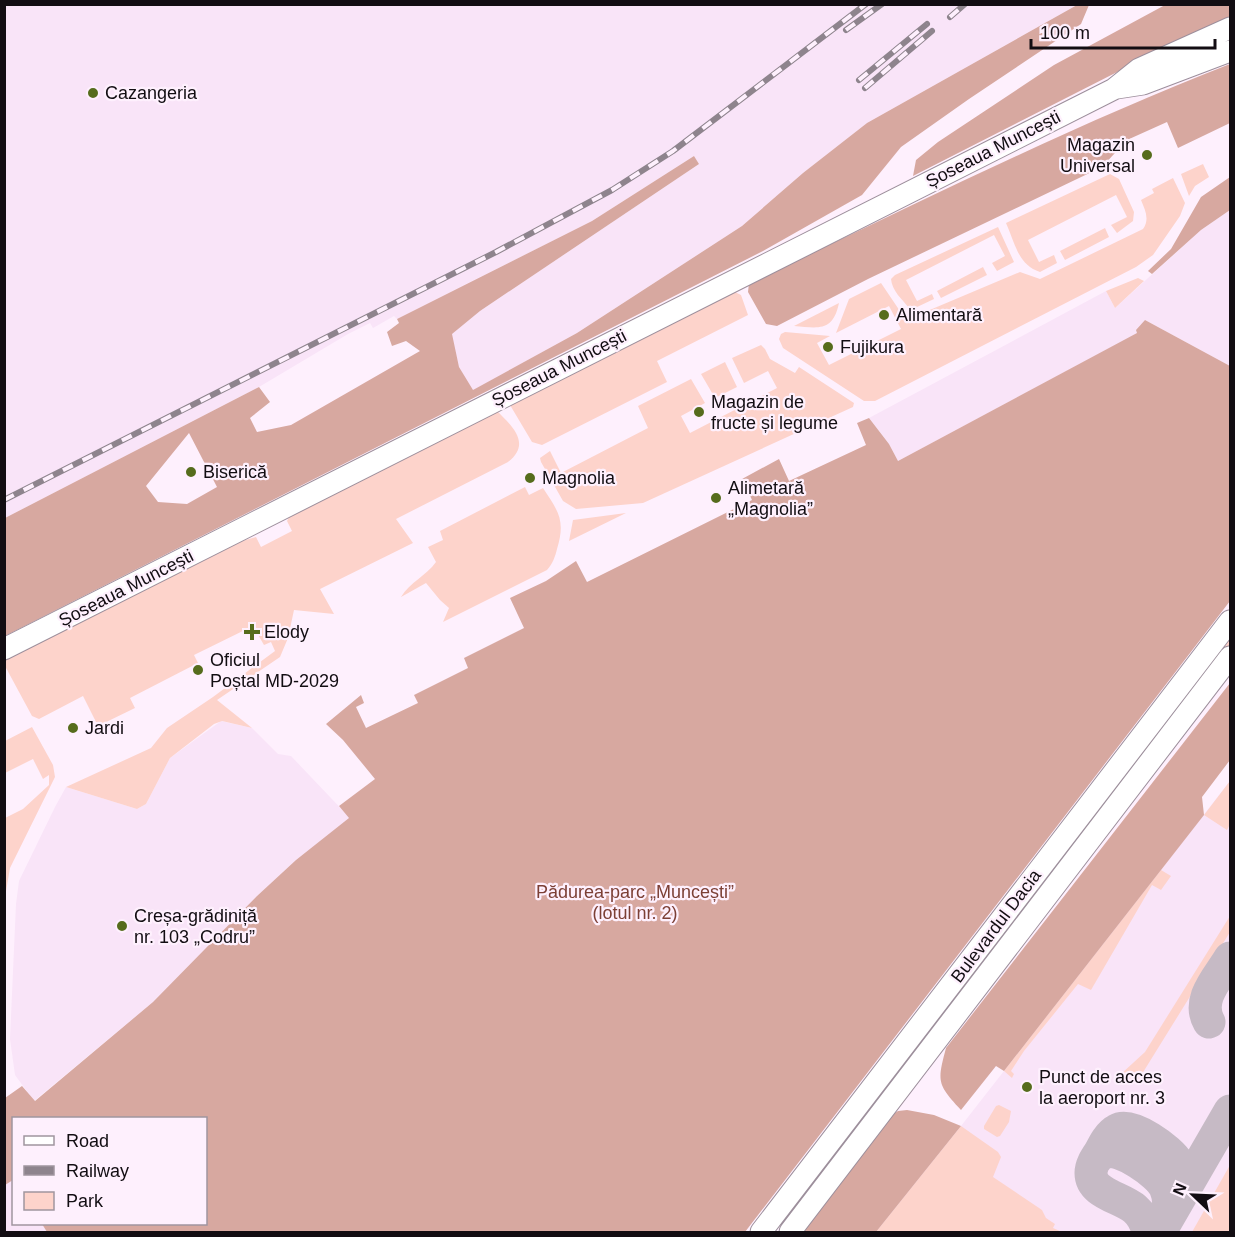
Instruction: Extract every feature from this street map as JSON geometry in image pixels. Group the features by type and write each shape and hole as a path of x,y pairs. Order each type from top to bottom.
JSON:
{"main road":[{"name":"Șoseaua Muncești","path":"4,649 1114,89 1139,69 1230,28"},
{"name":"Șoseaua Muncești","path":"1114,89 1143,84 1230,51"},
{"name":"Bulevardul Dacia","path":"761,1233 1230,621"},
{"name":"Bulevardul Dacia","path":"790,1233 1230,657"},
{"path":"882,1075 900,1089"}],"shaded area":[{"path":"5,5 1077,5 867,123 803,173 742,226 577,333 472,391 459,367 451,334 480,311 699,164 694,156 592,221 397,319 394,316 373,328 370,323 348,334 259,387 5,518"},
{"path":"1230,210 1230,366 1145,320 1138,333 898,461 889,444 869,418 1106,291 1115,308 1201,230"},
{"name":"Creșa-grădiniță nr. 103 „Codru”","path":"221,721 252,728 278,754 291,756 350,818 296,860 257,896 153,1002 34,1101 15,1075 10,1039 16,904 19,881 55,807 66,787 137,809 146,804 170,758"},
{"path":"1230,781 1230,1232 876,1232 961,1126"},
{"path":"12,1181 12,1225 43,1225 47,1232 5,1232 4,1185"}],"green space":[{"path":"1077,5 1089,5 1081,24 901,147 862,195 763,251 5,636 5,518 259,387 270,402 250,418 257,432 291,425 420,351 406,341 392,346 387,332 399,323 397,319 592,221 694,156 699,164 480,311 452,334 459,367 473,390 577,333 742,226 803,173 867,123","holes":["189,433 217,487 187,504 158,502 146,486"]},
{"path":"1165,5 1230,5 1230,18 1129,66 913,176 916,160 938,142 1054,65"},
{"path":"1230,64 1230,123 1178,148 1167,122 1127,140 1102,167 868,279 777,326 766,324 748,292 749,283 928,198 1108,115"},
{"path":"1203,164 1209,177 1195,186 1189,196 1181,174"},
{"path":"1110,174 1119,179 1134,212 1133,221 1117,233 1111,225 1127,217 1116,195 1028,240 1039,262 1054,255 1057,263 1040,272 1027,264 1018,252 1006,223"},
{"path":"1230,177 1230,210 1201,230 1152,274 1148,271 1171,249 1201,197"},
{"path":"1173,178 1185,203 1180,216 1153,255 1136,267 875,401 864,401 783,348 779,339 785,332 830,336 817,343 829,365 901,329 889,306 836,333 849,299 881,283 906,320 1020,272 1040,279 1143,229 1146,218 1141,200 1154,193 1152,189"},
{"path":"998,227 1014,262 997,271 992,263 1005,256 994,235 906,280 917,301 932,294 934,299 909,308 895,291 891,279 895,275"},
{"path":"1105,228 1109,237 1065,260 1060,251"},
{"path":"983,267 987,275 941,298 937,291"},
{"path":"1138,278 1144,281 1115,308 1106,291"},
{"path":"735,292 741,295 748,315 657,361 667,382 542,445 532,442 510,405 727,293"},
{"path":"839,303 829,324 818,327 794,326"},
{"name":"Pădurea-parc „Muncești” (lotul nr. 2)","path":"1145,320 1230,366 1230,601 745,1232 47,1232 43,1225 207,1225 207,1117 12,1117 12,1181 5,1185 5,1098 22,1086 35,1101 153,1002 257,896 296,860 349,818 339,806 375,779 343,740 326,724 361,695 364,703 356,707 366,728 418,703 414,695 468,668 464,658 524,628 510,598 546,581 576,561 587,582 752,500 742,479 779,459 789,481 866,445 857,423 869,418 889,444 898,461 1137,333 1136,330"},
{"path":"761,345 770,359 795,373 799,367 854,403 853,407 643,503 576,509 563,501 540,458 550,451 561,473 648,428 638,406 691,379 705,403 681,416 690,433 777,388 768,371 744,383 732,358"},
{"path":"725,362 737,387 715,398 701,374"},
{"path":"496,410 517,435 519,441 515,455 508,462 396,519 413,543 320,589 334,614 294,610 288,638 280,657 217,700 252,728 222,721 214,724 170,758 146,804 137,809 66,787 151,748 167,728 275,651 271,642 264,645 253,626 194,655 198,663 130,698 135,708 98,726 83,696 39,719 32,716 5,666 6,657 235,543 256,537 261,547 292,531 287,521 291,513"},
{"path":"525,487 529,495 543,488 559,516 560,539 547,570 443,622 449,608 426,583 401,597 436,562 428,547 443,540 440,531"},
{"path":"626,513 569,541 573,520"},
{"path":"1230,633 1230,646 899,1076 894,1074"},
{"path":"1230,683 1230,760 1202,797 1204,815 1004,1071 996,1066 961,1110 947,1094 941,1082 941,1068 946,1048"},
{"path":"32,727 53,765 55,777 10,868 5,897 5,818 23,809 49,785 49,775 43,779 33,759 5,773 5,741"},
{"path":"1230,781 1230,824 1227,830 1204,815"},
{"path":"1161,870 1171,876 1161,890 1152,885 1091,990 1078,984 1024,1051 1011,1071 1014,1074 1012,1078 1004,1071"},
{"path":"1230,916 1230,932 1137,1082 1125,1080 1121,1074 1145,1052"},
{"path":"999,1105 1011,1111 1009,1122 997,1137 984,1129 984,1126 996,1106"},
{"path":"907,1110 934,1115 961,1126 876,1232 802,1232 887,1118 898,1111"},
{"path":"961,1126 998,1152 1001,1157 993,1177 1042,1210 1046,1218 1055,1224 1053,1228 1062,1232 876,1232"},
{"path":"1230,1165 1230,1232 1192,1232"}],"taxiway":[{"path":"1209,1022 1205,1005 1207,997 1230,958"},
{"path":"1160,1232 1230,1111"},
{"path":"1148,1232 1143,1219 1135,1209 1101,1190 1092,1180 1093,1164 1109,1137 1123,1128 1141,1133 1159,1144 1178,1163 1182,1178 1182,1194"},
{"path":"1094,1162 1103,1153 1112,1151 1129,1157 1147,1168 1161,1181 1167,1191 1169,1203 1167,1220"}],"railway":[{"path":"4,500 496,252 612,190 673,151 866,4"},
{"path":"846,30 882,4"},
{"path":"950,17 965,4"},
{"path":"859,80 927,24"},
{"path":"865,88 932,31"}],"place":[{"name":"Cazangeria","path":"93,93"},
{"name":"Magazin Universal","path":"1147,155"},
{"name":"Alimentară","path":"884,315"},
{"name":"Fujikura","path":"828,347"},
{"name":"Magazin de fructe și legume","path":"699,412"},
{"name":"Biserică","path":"191,472"},
{"name":"Magnolia","path":"530,478"},
{"name":"Alimetară „Magnolia”","path":"716,498"},
{"name":"Elody","path":"252,632"},
{"name":"Oficiul Poștal MD-2029","path":"198,670"},
{"name":"Jardi","path":"73,728"},
{"name":"Creșa-grădiniță nr. 103 „Codru”","path":"122,926"},
{"name":"Punct de acces la aeroport nr. 3","path":"1027,1087"}]}
